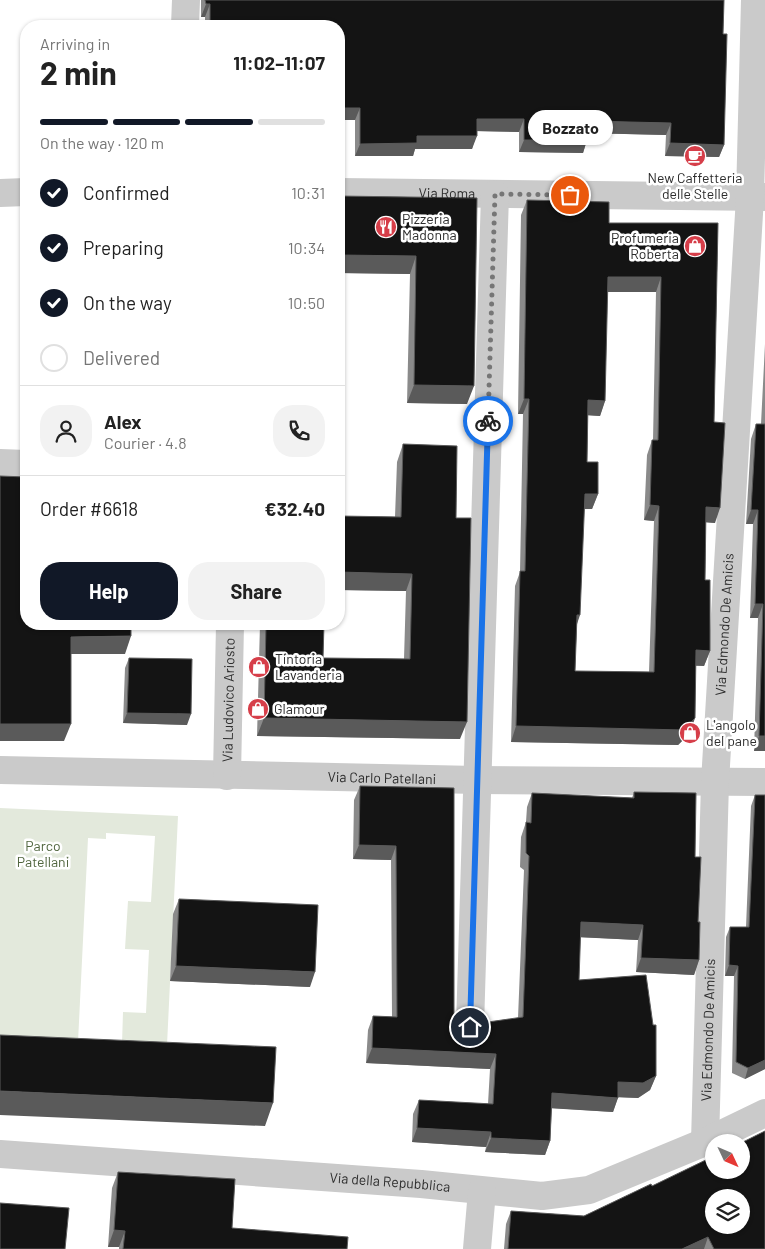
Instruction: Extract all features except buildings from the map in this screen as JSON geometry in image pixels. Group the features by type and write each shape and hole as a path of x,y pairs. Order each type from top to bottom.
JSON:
{"street":[{"path":"185,20 186,0"},
{"name":"Via Edmondo De Amicis","path":"706,1134 715,782 757,197 755,0"},
{"path":"0,193 20,192"},
{"name":"Via Roma","path":"345,192 757,197"},
{"path":"470,1027 495,194"},
{"path":"0,463 20,464"},
{"name":"Via Ludovico Ariosto","path":"227,776 230,630"},
{"name":"Via Carlo Patellani","path":"0,770 477,780 765,782"},
{"name":"Via della Repubblica","path":"723,1134 765,1114"},
{"name":"Via della Repubblica","path":"0,1154 421,1184 542,1196 590,1190 705,1142"},
{"path":"478,1249 482,1190"}],"green space":[{"name":"Parco Patellani","path":"0,808 178,816 166,1066 0,1058","holes":["106,833 155,836 151,902 128,901 125,949 149,950 146,1013 123,1012 122,1044 78,1042 88,838 106,839"]}],"way so far":[{"path":"488,421 495,194 570,195"}],"place":[{"name":"New Caffetteria delle Stelle","path":"695,156"},
{"name":"Bozzato","path":"570,195"},
{"name":"Pizzeria Madonna","path":"386,227"},
{"name":"Profumeria Roberta","path":"695,246"},
{"name":"Tintoria Lavanderia","path":"259,667"},
{"name":"Glamour","path":"258,709"},
{"name":"L'angolo del pane","path":"690,733"}],"route":[{"path":"470,1027 488,421"}]}
